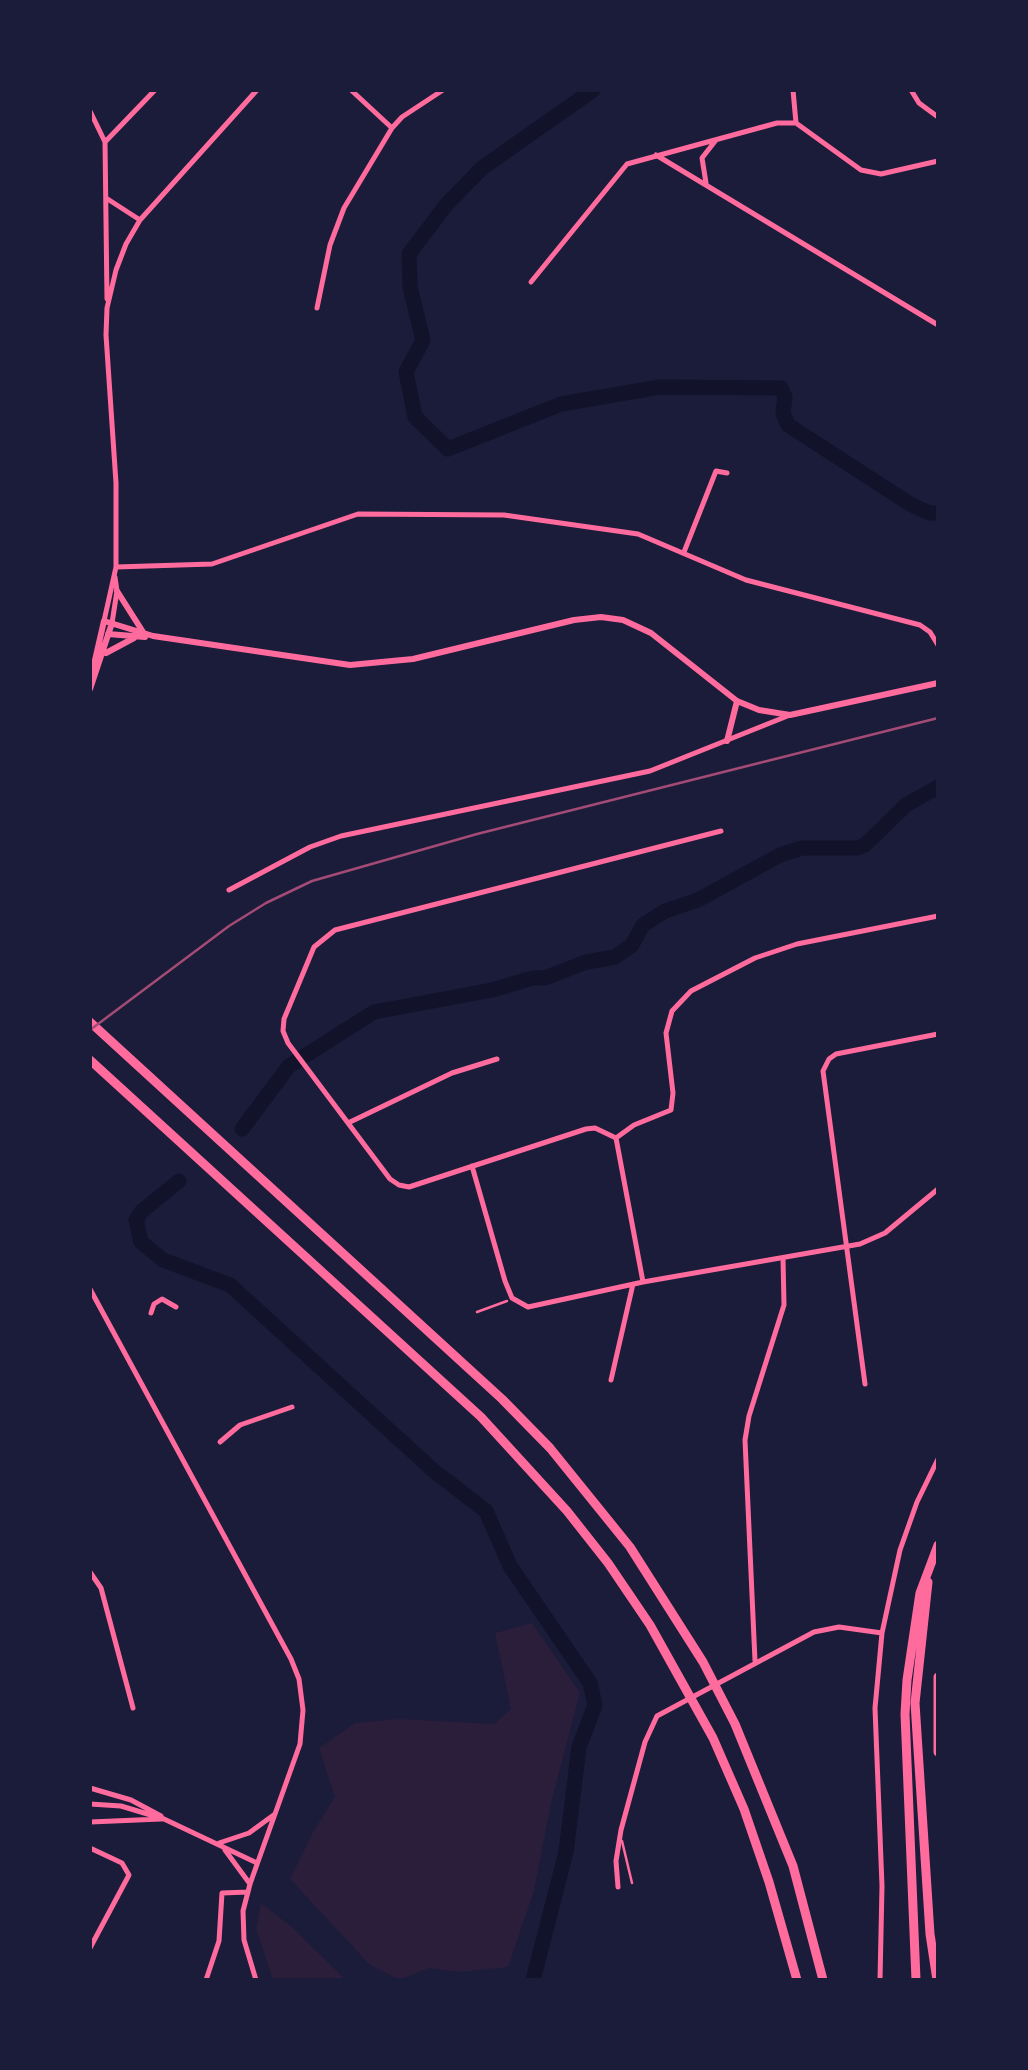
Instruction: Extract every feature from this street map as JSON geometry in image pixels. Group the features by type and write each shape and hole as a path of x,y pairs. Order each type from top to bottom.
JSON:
{"highway":[{"path":"90,1022 502,1398 550,1448 630,1546 703,1662 749,1755 793,1866 824,1980"},
{"path":"90,1060 481,1417 556,1497 608,1563 682,1678 713,1738 744,1809 797,1980"},
{"path":"916,1980 905,1714 913,1624 938,1545"},
{"path":"930,1569 916,1703 930,1934 937,1980"},
{"path":"938,1677 938,1752"}],"main road":[{"path":"117,591 146,636"},
{"path":"106,634 146,636 350,665 413,659 580,619 614,619 651,633 737,700 759,710 790,715 938,683"},
{"path":"90,690 104,655 108,622 146,636"},
{"path":"90,682 106,634"},
{"path":"104,655 118,644 146,636"},
{"path":"727,741 737,700"}],"street":[{"path":"105,142 154,90"},
{"path":"106,308 126,244 140,220 258,90"},
{"path":"352,90 392,128"},
{"path":"317,308 338,223 392,128 411,110 444,90"},
{"path":"793,90 796,124"},
{"path":"911,90 919,103 938,117"},
{"path":"90,111 105,142 106,308 117,591 108,622"},
{"path":"531,282 621,169 638,160 778,122 796,124 851,164 869,172 881,174 938,161"},
{"path":"706,184 702,158 719,138"},
{"path":"656,155 938,325"},
{"path":"106,198 140,220"},
{"path":"684,552 716,471 727,472"},
{"path":"115,571 212,564 358,514 526,517 618,529 761,585 920,626 930,632 938,645"},
{"path":"108,622 115,571"},
{"path":"228,890 310,847 340,836 650,772 790,715"},
{"path":"616,1138 595,1128 409,1187 400,1185 390,1179 288,1043 283,1032 284,1019 314,947 335,930 722,831"},
{"path":"616,1138 634,1126 667,1114 674,1105 666,1033 680,1000 706,981 755,958 798,944 938,916"},
{"path":"865,1384 823,1071 836,1054 938,1034"},
{"path":"348,1124 452,1074 497,1059"},
{"path":"616,1138 643,1282"},
{"path":"472,1166 512,1298 519,1304 538,1306 876,1238 938,1189"},
{"path":"755,1661 746,1433 784,1305 783,1258"},
{"path":"611,1380 633,1284"},
{"path":"90,1288 299,1679 304,1725 243,1911 244,1940 256,1980"},
{"path":"151,1314 154,1304 162,1299 176,1308"},
{"path":"220,1442 240,1425 292,1408"},
{"path":"880,1980 882,1886 875,1708 882,1633 900,1550 938,1459"},
{"path":"90,1572 101,1588 134,1708"},
{"path":"618,1887 620,1834 645,1742 660,1713 798,1638 826,1628 882,1633"},
{"path":"90,1788 131,1800 257,1863"},
{"path":"90,1804 121,1806 164,1819"},
{"path":"218,1845 249,1834 276,1812"},
{"path":"90,1822 164,1819"},
{"path":"218,1845 249,1888"},
{"path":"90,1848 122,1862 129,1874 90,1948"},
{"path":"206,1980 218,1941 222,1893 249,1888"}],"lane":[{"path":"620,1834 632,1883"}],"path":[{"path":"477,1312 512,1298"}],"shaded area":[{"path":"532,1623 580,1693 551,1803 534,1891 508,1967 461,1972 429,1968 399,1980 369,1964 290,1879 335,1797 319,1748 355,1723 399,1719 494,1724 511,1709 495,1633"},
{"path":"261,1903 292,1927 346,1980 273,1980 256,1928"}],"waterway":[{"path":"593,90 482,168 446,205 409,254 410,287 423,340 406,372 415,417 448,449 561,404 660,387 781,388 788,425 910,504 938,513"},
{"path":"242,1129 289,1066 374,1012 545,978 586,962 615,957 632,945 643,925 665,911 698,900 780,855 802,848 865,845 906,805 938,787"},
{"path":"179,1181 136,1220 141,1242 163,1260 230,1285 434,1471 486,1511 510,1566 590,1683 595,1705 579,1747 566,1852 533,1980"}],"railway":[{"path":"90,1030 229,926 312,881 477,834 938,718"}]}
